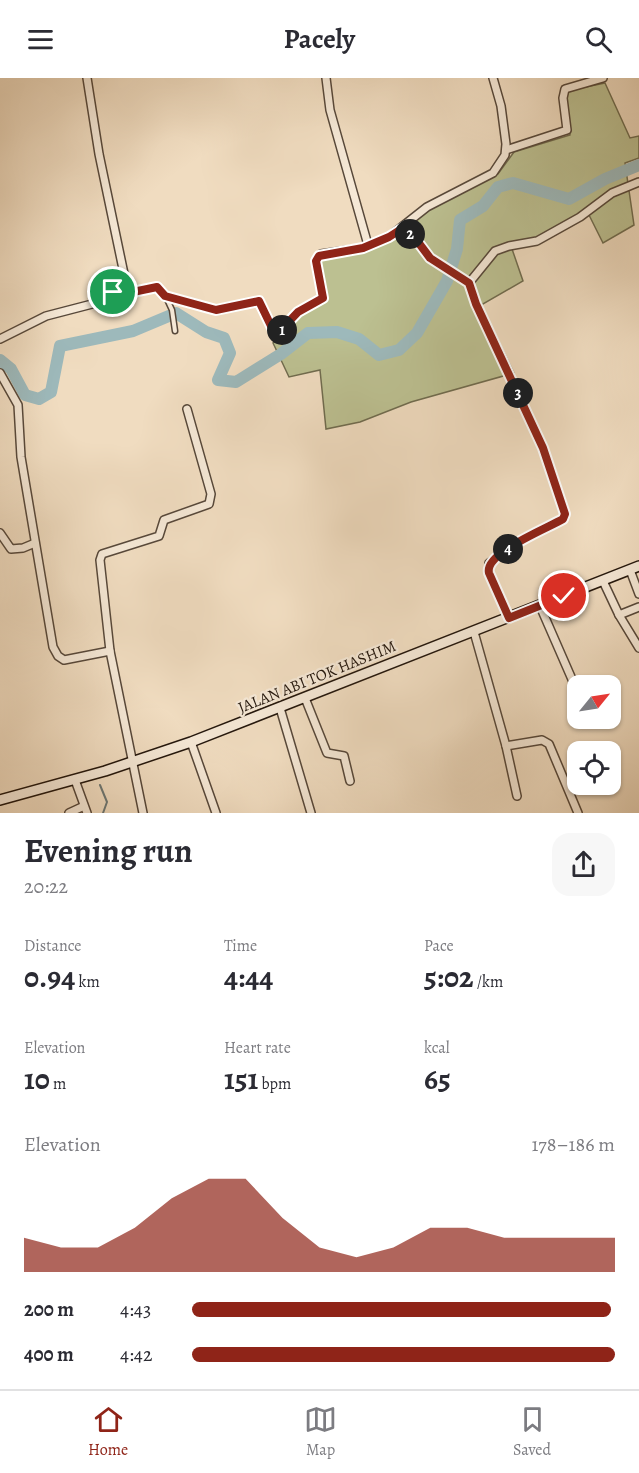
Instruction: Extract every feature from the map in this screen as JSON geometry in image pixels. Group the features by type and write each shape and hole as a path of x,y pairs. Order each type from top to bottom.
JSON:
{"main road":[{"name":"JALAN ABI TOK HASHIM","path":"0,800 75,780 191,742 634,568"}],"street":[{"path":"87,78 99,154 128,293"},
{"path":"326,78 330,110 369,245"},
{"path":"0,339 46,316 96,303 108,294 128,293 157,287 165,296 216,310 259,301 273,330 278,333 298,312 323,298 316,261 319,256 369,245 389,237 406,226 427,207 493,174 502,162 506,150 501,106 493,78"},
{"path":"506,150 567,130 562,98 565,89 603,78"},
{"path":"466,281 495,251 537,241 580,217 612,192 639,182"},
{"path":"406,226 424,252 466,281 543,448 565,514 563,519 525,538 489,562 489,573 509,618"},
{"path":"0,373 18,405 21,457 55,652 64,660 110,651"},
{"path":"143,813 110,651 100,560 102,554 159,536 164,520 209,504 211,494 187,410"},
{"path":"0,533 11,549 23,548 35,543"},
{"path":"634,568 639,594"},
{"path":"603,581 619,615 639,648"},
{"path":"540,606 570,675"},
{"path":"619,615 639,607"},
{"path":"474,632 506,746 517,796"},
{"path":"305,698 327,753 344,756 350,781"},
{"path":"280,708 311,813"},
{"path":"506,746 542,740 549,744 578,813"},
{"path":"191,742 216,813"},
{"path":"69,813 84,810 75,780"}],"lane":[{"path":"165,296 172,310 175,331"}],"green space":[{"path":"605,83 630,138 639,136 639,158 625,163 634,225 603,243 587,211 534,242 511,246 523,281 481,305 514,373 411,402 360,422 326,429 320,370 289,377 273,343 303,312 326,300 316,263 326,254 367,250 401,232 443,197 498,174 514,152 570,135 566,91"}],"waterway":[{"path":"0,360 11,369 25,395 39,399 51,392 60,346 133,331 176,313 206,332 224,338 230,353 218,380 236,382 281,354 308,333 337,332 359,339 379,355 399,350 417,333 447,281 457,249 460,220 483,206 498,187 513,183 569,199 605,179 639,165"},
{"path":"100,785 107,802 103,813"}],"route":[{"path":"113,292 128,293 157,287 165,296 197,307 216,310 259,301 274,332 278,333 298,312 320,302 323,298 316,261 321,254 363,248 389,237 406,226 411,236 430,258 469,283 476,304 543,448 565,514 563,519 525,538 489,562 489,573 509,618 564,596"}]}
